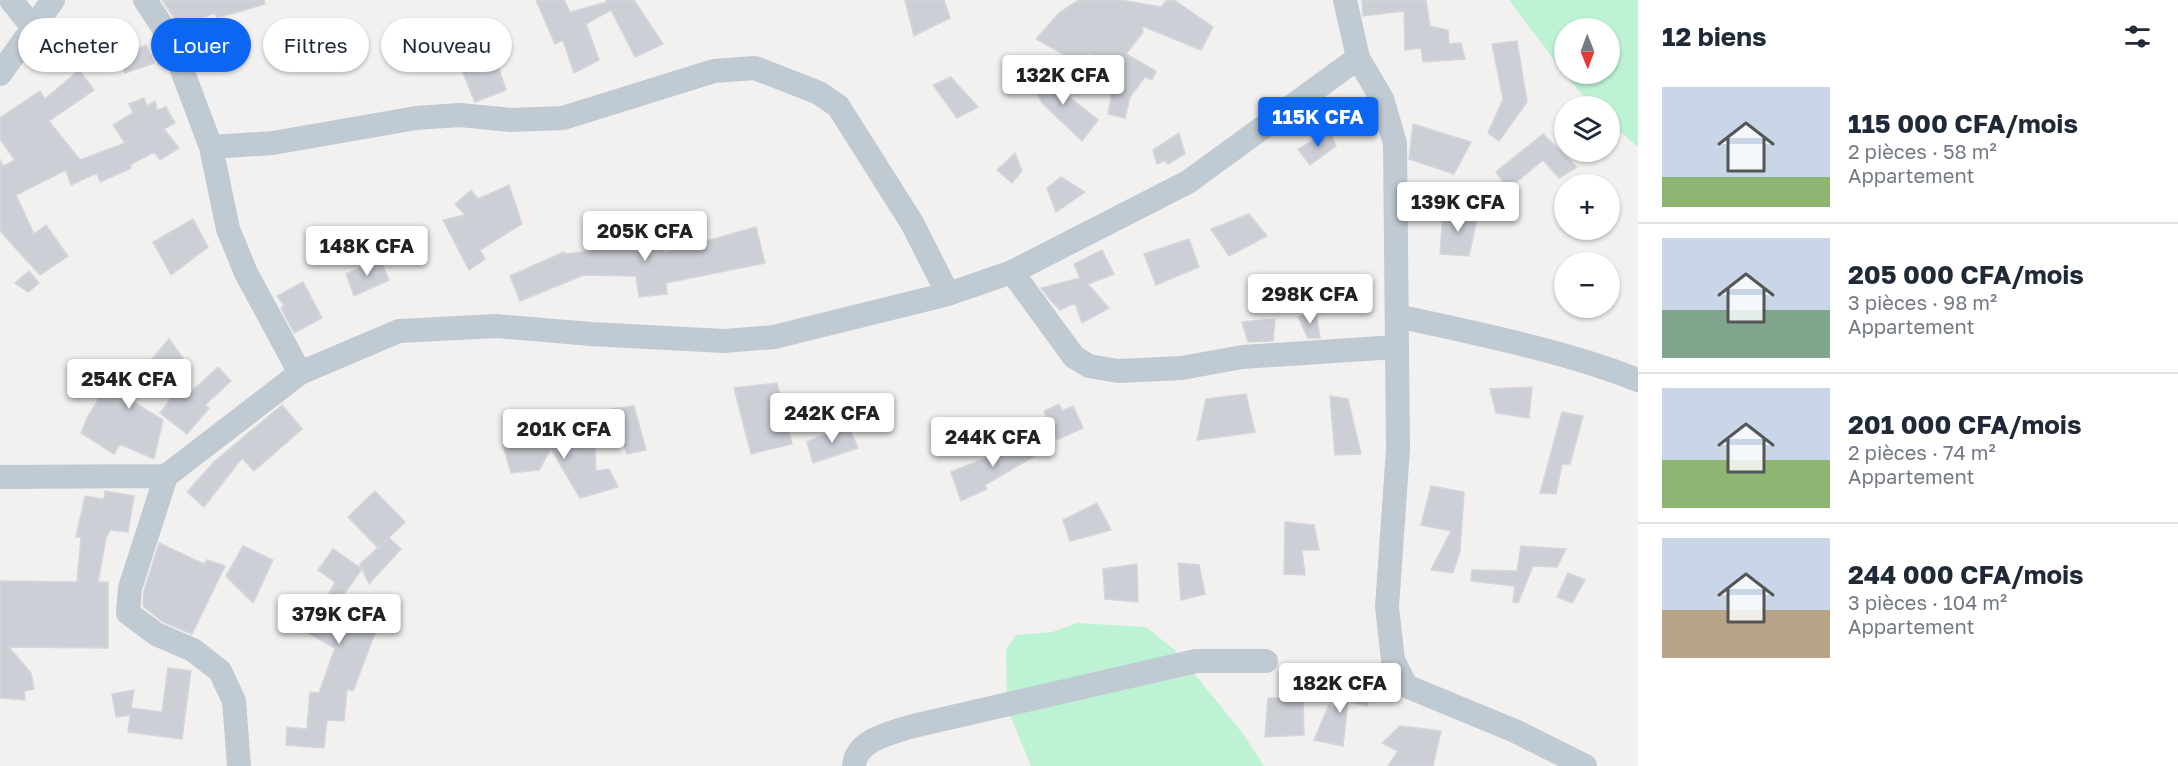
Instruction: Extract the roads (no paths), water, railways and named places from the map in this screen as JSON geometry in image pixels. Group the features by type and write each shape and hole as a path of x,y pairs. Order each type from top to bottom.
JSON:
{"street":[{"path":"11,0 25,18"},
{"path":"41,18 53,0"},
{"path":"145,0 170,38 211,147 228,229 246,273 300,373"},
{"path":"1346,0 1358,58 1382,99 1395,143 1398,449 1387,607 1393,660 1406,686 1515,731 1585,766"},
{"path":"0,74 18,50"},
{"path":"239,766 234,701 220,671 193,650 156,634 128,613 130,588 166,476 300,373 399,331 496,326 724,341 774,337 948,294 1012,272 1188,182 1358,58"},
{"path":"211,147 273,143 416,118 459,115 511,120 563,118 714,71 754,68 819,93 838,106 912,224 948,294"},
{"path":"1012,272 1074,357 1089,366 1119,370 1182,368 1242,357 1396,346"},
{"path":"1397,316 1491,337 1612,370 1638,380"},
{"path":"0,477 166,476"},
{"path":"854,766 858,753 871,741 909,727 1196,662 1266,661"}]}
